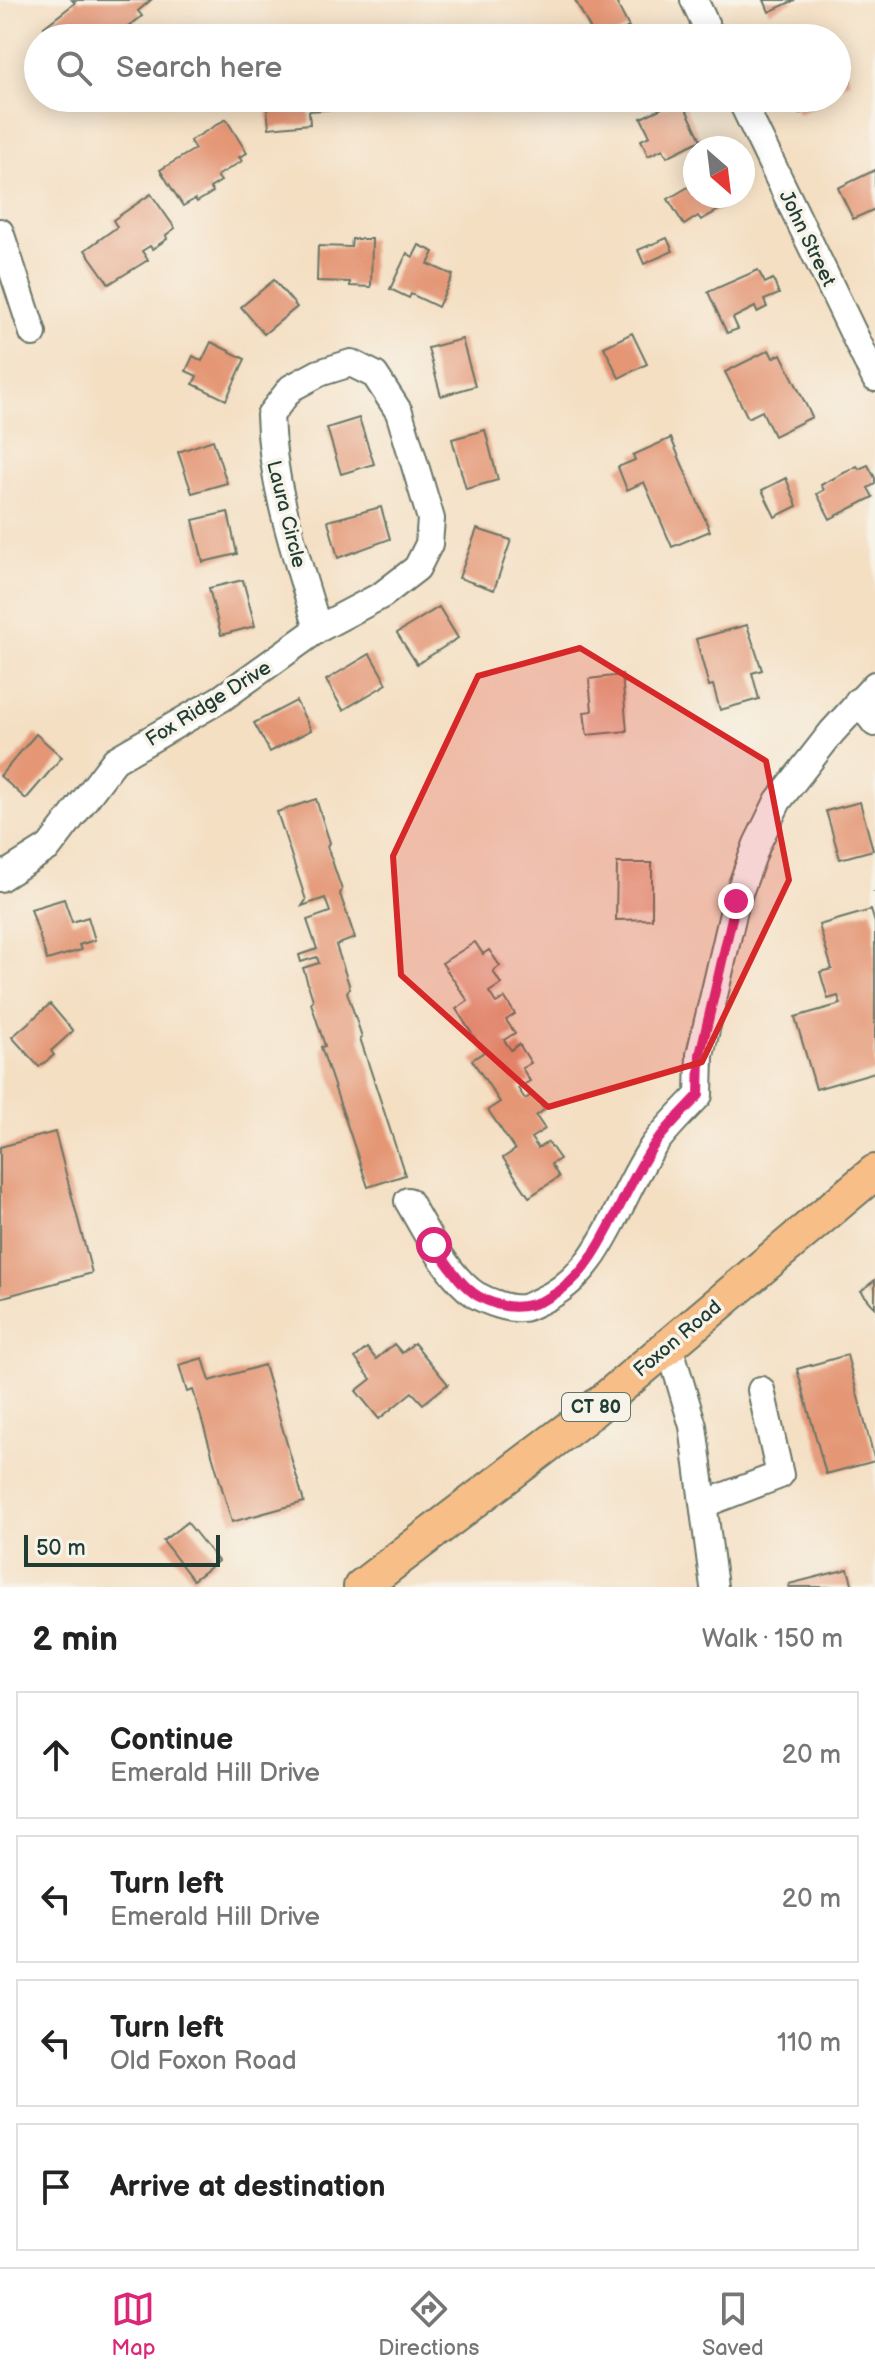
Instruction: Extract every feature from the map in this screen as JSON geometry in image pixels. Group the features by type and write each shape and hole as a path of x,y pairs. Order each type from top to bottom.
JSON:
{"main road":[{"name":"Foxon Road","path":"371,1584 522,1466 875,1172"}],"street":[{"path":"694,0 705,24"},
{"name":"John Street","path":"747,112 875,378"},
{"path":"0,232 33,333"},
{"name":"Laura Circle","path":"318,629 276,485 270,449 270,415 291,388 319,373 351,363 375,375 399,412 431,519 429,544"},
{"name":"Fox Ridge Drive","path":"0,878 49,847 115,760 222,698 318,629 382,595 417,568 429,544"},
{"path":"866,693 875,723"},
{"path":"408,1201 459,1280 476,1295 496,1304 523,1308 555,1294 575,1276 597,1250 653,1146 699,1095 700,1055 736,901 757,844 778,801 866,693"},
{"path":"669,1345 693,1426 714,1587"},
{"path":"704,1504 780,1475 761,1390"}],"highlighted area":[{"path":"580,648 766,761 789,880 702,1062 548,1107 401,975 393,856 478,676"}],"building":[{"path":"72,0 151,0 138,11 142,16 132,24 48,24 75,3"},
{"path":"575,0 615,0 627,24 588,24"},
{"path":"764,0 795,0 769,12"},
{"path":"267,112 309,112 310,124 269,128"},
{"path":"654,112 687,112 699,136 683,136 683,149 667,157 663,149 648,156 641,140 650,136 641,118"},
{"path":"226,119 247,153 239,157 242,161 217,176 221,181 210,188 213,192 183,206 160,170 195,149 190,141"},
{"path":"875,170 875,209 853,219 838,188"},
{"path":"683,190 683,208 723,208 701,220 698,216 684,225 668,199"},
{"path":"151,194 175,228 166,235 167,239 152,249 150,246 142,251 148,260 109,284 85,250 117,227 113,220"},
{"path":"667,238 673,251 644,264 638,250"},
{"path":"352,239 372,239 371,287 350,286 350,282 317,281 318,246 351,247"},
{"path":"419,245 434,252 428,264 453,275 438,307 411,294 409,298 390,289 407,253 413,257"},
{"path":"758,270 765,283 773,279 779,294 764,300 767,307 757,312 755,307 733,318 738,329 727,333 708,292"},
{"path":"274,280 297,307 264,334 241,307"},
{"path":"632,333 647,364 619,378 604,347"},
{"path":"462,339 475,386 441,396 428,348"},
{"path":"211,342 245,359 226,400 193,384 197,376 186,371 193,356 202,361"},
{"path":"769,350 773,358 781,354 812,417 774,436 762,411 748,418 725,372"},
{"path":"359,418 374,464 341,474 327,428"},
{"path":"485,430 498,480 466,489 452,439"},
{"path":"671,438 710,531 672,547 644,482 627,490 618,467 635,460 633,455"},
{"path":"213,440 227,483 192,493 178,452"},
{"path":"868,465 875,478 875,484 868,488 873,497 830,519 817,494 824,490 821,485 857,466 859,469"},
{"path":"786,478 797,506 775,517 762,490"},
{"path":"381,507 390,539 338,558 328,521"},
{"path":"228,512 237,554 203,562 193,520"},
{"path":"477,529 511,540 494,590 459,578"},
{"path":"243,580 255,626 221,635 209,588"},
{"path":"439,607 458,638 417,664 397,633"},
{"path":"747,625 762,670 752,673 759,699 720,710 713,685 709,686 696,639"},
{"path":"370,654 387,684 343,710 326,680"},
{"path":"622,675 627,731 587,735 584,712 592,711 589,679"},
{"path":"296,701 311,730 270,752 254,723"},
{"path":"36,734 62,757 26,799 0,776"},
{"path":"316,799 342,890 340,894 355,938 336,945 350,988 347,992 405,1175 368,1187 321,1047 325,1046 303,968 319,963 317,957 301,962 299,955 317,949 307,920 330,912 325,898 302,906 306,900 277,812"},
{"path":"860,802 873,850 840,859 826,811"},
{"path":"617,863 652,863 652,919 616,920"},
{"path":"64,899 72,922 88,917 95,940 79,945 81,950 47,960 31,909"},
{"path":"871,910 875,923 875,1072 816,1089 795,1017 841,1004 838,996 828,999 820,972 832,969 819,925"},
{"path":"475,942 483,954 489,950 500,966 493,971 501,984 489,992 496,1003 505,998 515,1014 506,1020 515,1033 504,1040 511,1050 519,1044 531,1063 522,1068 530,1081 518,1088 525,1099 533,1094 544,1110 536,1116 545,1129 531,1138 538,1148 548,1142 560,1159 551,1164 559,1177 529,1197 503,1158 515,1150 488,1110 500,1102 472,1060 484,1052 456,1009 468,1001 442,963"},
{"path":"50,1004 73,1031 51,1051 54,1055 39,1067 12,1037"},
{"path":"55,1132 92,1273 0,1298 0,1147"},
{"path":"875,1280 875,1308 861,1291"},
{"path":"414,1343 448,1384 423,1404 412,1392 379,1419 356,1391 371,1379 355,1358 367,1348 376,1359 394,1344 402,1353"},
{"path":"847,1355 875,1461 826,1474 797,1369"},
{"path":"203,1358 210,1381 264,1365 304,1502 232,1522 193,1390 187,1392 179,1365"},
{"path":"187,1522 218,1561 193,1580 163,1541"},
{"path":"848,1569 853,1587 789,1587 789,1584"}],"route":[{"path":"434,1245 459,1280 476,1295 496,1304 523,1308 555,1294 575,1276 597,1250 653,1146 699,1095 700,1055 736,901"}]}
